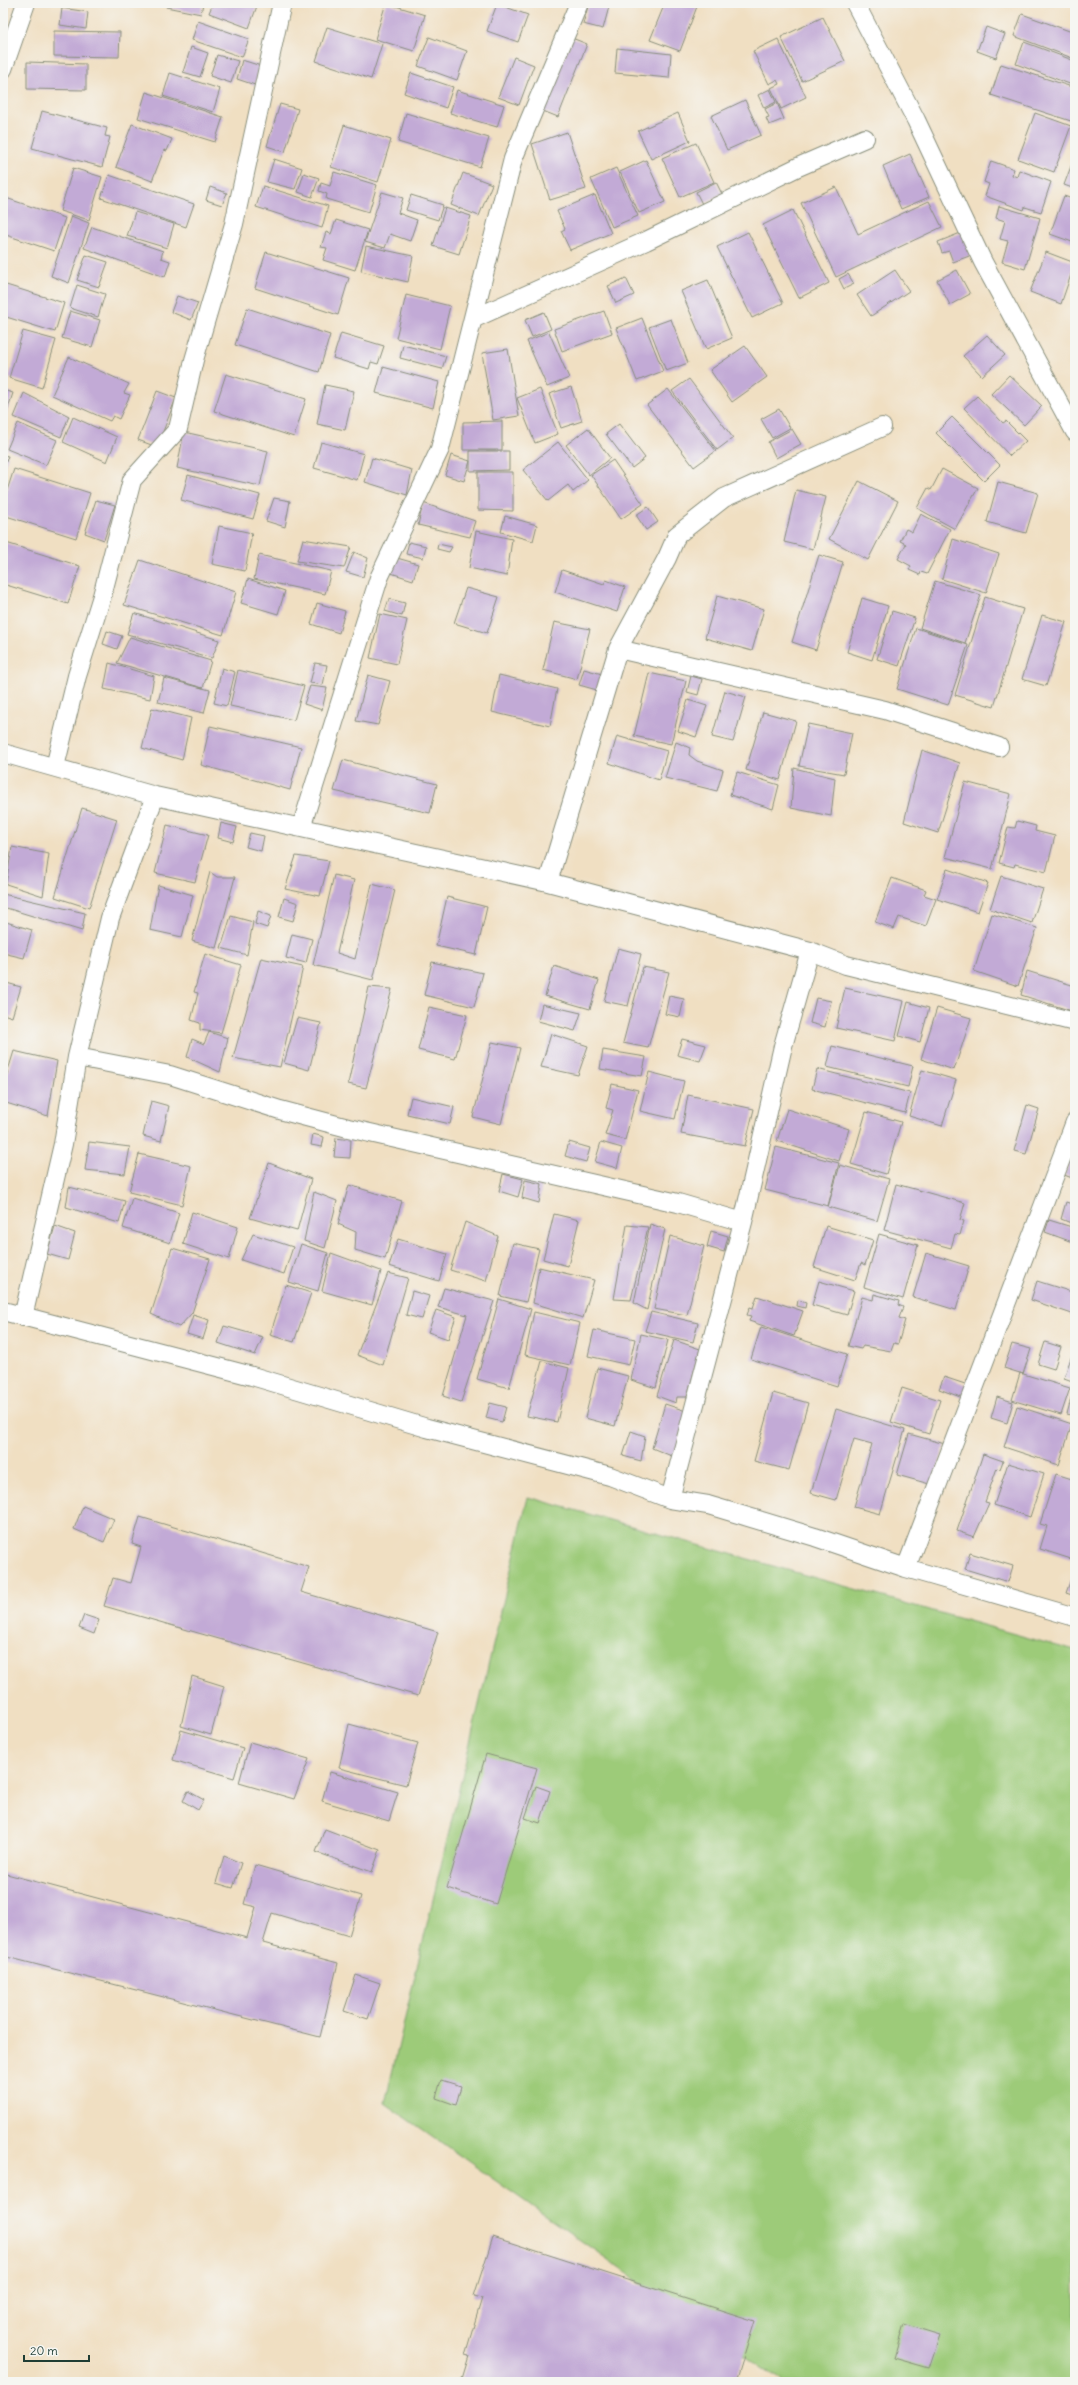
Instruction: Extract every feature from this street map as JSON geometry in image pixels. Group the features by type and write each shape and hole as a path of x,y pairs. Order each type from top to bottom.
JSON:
{"street":[{"path":"3,69 26,3"},
{"path":"55,767 77,676 102,596 132,480 178,429 194,360 234,224 282,3"},
{"path":"301,828 379,578 440,449 475,318 513,159 579,3"},
{"path":"855,3 916,120 983,262 1075,432"},
{"path":"475,318 646,241 798,167 865,138"},
{"path":"548,882 618,649 668,558 677,534 724,498 882,426"},
{"path":"618,649 885,710 999,747"},
{"path":"3,753 155,796 548,882 810,951 846,965 1075,1022"},
{"path":"23,1317 64,1144 77,1056 110,918 155,796"},
{"path":"670,1499 743,1222 783,1046 810,951"},
{"path":"77,1056 170,1075 280,1110 348,1128 678,1203 743,1222"},
{"path":"906,1568 1075,1122"},
{"path":"3,1311 252,1376 427,1428 610,1476 670,1499 708,1506 769,1523 906,1568 1075,1617"}],"green space":[{"path":"528,1497 1075,1651 1075,2382 782,2382 385,2103"}],"building":[{"path":"167,3 203,3 201,14 166,7"},
{"path":"213,3 249,3 257,6 249,28 209,13"},
{"path":"386,3 425,15 414,51 375,39"},
{"path":"589,3 610,3 603,29 583,24"},
{"path":"665,3 698,4 680,51 650,40"},
{"path":"497,4 528,15 518,42 487,31"},
{"path":"62,8 88,12 86,29 60,25"},
{"path":"1022,14 1075,33 1075,59 1014,36"},
{"path":"823,17 845,61 802,81 781,37"},
{"path":"198,21 249,39 242,57 192,40"},
{"path":"327,27 382,44 371,79 316,61"},
{"path":"986,27 1005,34 996,58 977,51"},
{"path":"54,31 120,32 119,57 54,56"},
{"path":"429,37 467,51 457,80 418,66"},
{"path":"572,38 587,44 558,117 543,111"},
{"path":"778,39 806,97 781,109 771,88 779,84 777,80 769,84 753,51"},
{"path":"1024,42 1075,61 1075,86 1016,64"},
{"path":"191,47 208,53 200,77 183,72"},
{"path":"617,48 671,54 669,78 615,73"},
{"path":"217,55 238,61 231,83 210,76"},
{"path":"514,57 534,65 519,105 498,97"},
{"path":"242,60 261,66 255,85 237,79"},
{"path":"27,62 86,64 86,90 27,89"},
{"path":"1001,64 1075,88 1074,122 991,95"},
{"path":"170,73 220,89 213,112 163,96"},
{"path":"411,73 453,87 446,108 404,93"},
{"path":"770,89 776,102 764,108 758,95"},
{"path":"457,90 504,105 497,127 450,113"},
{"path":"146,92 223,117 215,142 138,118"},
{"path":"745,100 761,135 727,150 711,116"},
{"path":"777,103 784,119 769,125 766,118 769,117 765,109"},
{"path":"280,104 298,109 285,152 267,146"},
{"path":"42,111 107,128 105,136 110,137 102,167 32,148"},
{"path":"406,113 489,138 480,167 398,142"},
{"path":"678,113 690,141 651,159 638,131"},
{"path":"1035,113 1071,126 1054,172 1018,159"},
{"path":"132,124 172,139 167,151 164,150 152,181 116,167"},
{"path":"344,125 391,140 378,182 331,167"},
{"path":"567,132 586,189 550,200 532,144"},
{"path":"696,143 714,182 680,197 662,158"},
{"path":"910,154 929,197 901,209 883,166"},
{"path":"274,159 302,168 295,189 267,182"},
{"path":"646,160 665,202 639,213 620,172"},
{"path":"991,161 1014,169 1012,175 1017,177 1019,170 1051,182 1041,212 1025,207 1024,210 985,196 989,184 984,182"},
{"path":"1073,161 1075,162 1075,189 1064,185"},
{"path":"73,168 102,177 89,220 60,211"},
{"path":"616,168 638,216 612,227 591,179"},
{"path":"334,172 377,185 369,212 326,199 327,194 319,191 321,183 330,186"},
{"path":"304,173 319,178 312,197 298,192"},
{"path":"463,173 492,184 479,216 451,205"},
{"path":"109,175 194,204 186,227 101,198"},
{"path":"716,182 722,194 702,204 696,192"},
{"path":"263,186 328,206 322,228 256,207"},
{"path":"210,187 227,193 222,205 206,200"},
{"path":"836,187 858,234 929,201 942,227 836,277 801,203"},
{"path":"382,192 403,198 398,213 417,220 410,241 390,234 385,248 365,242"},
{"path":"411,195 443,205 438,220 406,210"},
{"path":"595,195 611,233 570,250 561,231 565,229 557,211"},
{"path":"1064,196 1075,200 1075,243 1050,234"},
{"path":"3,197 65,218 54,251 3,234"},
{"path":"999,206 1040,218 1025,269 1002,262 1008,241 1000,239 1005,221 996,218"},
{"path":"445,208 471,216 459,254 433,246"},
{"path":"793,210 829,283 799,298 763,225"},
{"path":"135,212 174,224 167,248 127,236"},
{"path":"71,216 89,223 69,283 51,276"},
{"path":"336,220 368,230 355,270 323,260 327,248 321,247 326,232 331,234"},
{"path":"92,227 163,251 161,258 170,261 165,277 84,248"},
{"path":"748,232 783,303 752,318 717,247"},
{"path":"963,232 972,255 953,262 949,251 942,253 938,242"},
{"path":"366,246 413,256 408,282 361,271"},
{"path":"266,252 349,278 338,315 255,288"},
{"path":"1046,252 1075,263 1061,304 1030,292"},
{"path":"86,255 108,262 99,287 77,280"},
{"path":"895,270 909,291 871,316 857,295"},
{"path":"957,270 970,294 950,305 937,280"},
{"path":"848,274 854,284 844,289 839,279"},
{"path":"626,278 634,295 616,303 608,286"},
{"path":"708,280 732,338 706,349 681,291"},
{"path":"3,284 64,303 55,332 3,316"},
{"path":"77,285 105,294 98,317 70,308"},
{"path":"406,295 450,306 440,349 396,338"},
{"path":"177,296 198,303 191,320 171,312"},
{"path":"247,308 330,335 319,372 235,345"},
{"path":"70,311 100,320 92,347 62,338"},
{"path":"604,311 612,333 562,351 554,329"},
{"path":"544,312 551,329 532,337 525,320"},
{"path":"642,318 663,371 637,381 616,328"},
{"path":"671,319 688,363 666,371 649,327"},
{"path":"23,331 56,340 42,388 9,378"},
{"path":"549,332 569,378 547,387 527,341"},
{"path":"341,333 384,346 378,364 371,362 369,369 333,358"},
{"path":"987,335 1005,355 982,376 963,356"},
{"path":"403,345 446,356 442,369 400,358"},
{"path":"745,346 767,377 732,402 710,370"},
{"path":"508,349 519,416 493,420 482,353"},
{"path":"69,357 129,384 124,393 130,395 119,419 113,416 110,421 52,395"},
{"path":"383,367 439,382 433,408 376,393"},
{"path":"226,374 306,399 294,437 214,411"},
{"path":"1009,375 1042,406 1024,425 991,394"},
{"path":"689,379 733,438 717,450 672,391"},
{"path":"325,385 354,391 345,430 317,424"},
{"path":"571,387 582,421 561,428 549,394"},
{"path":"540,389 558,434 535,443 517,398"},
{"path":"668,389 716,451 694,467 647,405"},
{"path":"3,390 13,393 3,424"},
{"path":"157,391 176,398 157,447 138,440"},
{"path":"24,393 69,416 61,437 14,417"},
{"path":"977,396 1003,423 1006,421 1026,441 1010,456 964,408"},
{"path":"779,409 790,428 772,438 761,419"},
{"path":"73,417 117,437 107,462 63,442"},
{"path":"952,417 1000,465 984,481 936,433"},
{"path":"502,421 502,450 463,450 463,422"},
{"path":"18,423 57,440 46,465 7,449"},
{"path":"619,424 645,458 632,468 606,434"},
{"path":"588,428 610,458 589,475 566,445"},
{"path":"792,429 801,444 776,458 768,442"},
{"path":"184,432 268,451 260,486 177,468"},
{"path":"321,442 364,454 357,480 314,468"},
{"path":"558,442 588,480 573,492 568,485 548,501 523,470"},
{"path":"470,451 509,451 509,470 470,471"},
{"path":"3,455 8,456 3,470"},
{"path":"451,455 470,461 464,481 445,475"},
{"path":"372,458 412,470 407,495 365,482"},
{"path":"613,460 643,504 621,519 591,475"},
{"path":"14,469 90,493 76,538 3,515 3,503"},
{"path":"942,469 978,488 955,529 917,508 928,488 931,490"},
{"path":"478,472 513,472 513,511 478,510"},
{"path":"188,475 260,495 253,519 181,500"},
{"path":"859,481 898,501 868,560 829,539"},
{"path":"998,482 1038,493 1026,533 987,522"},
{"path":"796,490 826,497 813,549 784,542"},
{"path":"274,498 290,501 285,527 266,521"},
{"path":"96,500 115,505 104,540 85,533"},
{"path":"423,503 475,521 470,537 418,525"},
{"path":"648,507 658,522 646,530 636,515"},
{"path":"921,514 950,529 927,574 921,572 920,575 909,570 911,566 898,559 906,544 900,541 906,529 912,532"},
{"path":"505,516 537,525 533,541 501,532"},
{"path":"219,526 252,533 245,571 212,564"},
{"path":"476,531 512,539 507,576 469,568"},
{"path":"303,539 351,547 344,568 297,561"},
{"path":"953,539 999,554 986,593 942,579"},
{"path":"3,542 80,566 68,604 3,584"},
{"path":"409,542 426,546 423,558 406,554"},
{"path":"438,544 452,547 449,552 437,549"},
{"path":"354,552 368,558 363,577 346,572"},
{"path":"259,555 331,571 325,594 254,579"},
{"path":"819,555 843,562 816,650 792,642"},
{"path":"397,558 418,564 413,580 391,573"},
{"path":"140,560 236,592 223,635 124,605"},
{"path":"562,570 604,584 606,580 625,587 617,612 555,592"},
{"path":"248,579 285,591 278,614 241,603"},
{"path":"935,581 981,595 965,643 920,628"},
{"path":"466,588 499,597 487,633 454,623"},
{"path":"717,596 764,609 752,651 705,638"},
{"path":"985,597 1023,609 994,707 955,695"},
{"path":"862,598 888,606 872,660 847,652"},
{"path":"389,599 405,603 402,616 385,611"},
{"path":"317,603 345,611 339,633 311,624"},
{"path":"892,611 915,618 899,666 877,659"},
{"path":"134,613 219,640 212,658 127,634"},
{"path":"380,614 407,620 397,664 370,658"},
{"path":"1042,615 1066,622 1046,686 1022,679"},
{"path":"554,622 590,629 577,679 543,670"},
{"path":"916,628 968,645 948,705 897,689"},
{"path":"107,631 122,636 117,649 103,644"},
{"path":"130,637 211,661 203,688 117,663"},
{"path":"109,663 154,676 150,699 104,689"},
{"path":"315,663 327,665 323,685 310,683"},
{"path":"222,668 235,672 227,706 214,703"},
{"path":"584,669 602,674 597,690 579,685"},
{"path":"238,670 304,686 294,720 230,706"},
{"path":"649,673 686,681 671,744 634,736"},
{"path":"368,675 390,681 378,725 356,721"},
{"path":"499,675 557,689 550,726 492,712"},
{"path":"691,676 702,679 698,695 687,692"},
{"path":"164,678 210,690 204,713 158,702"},
{"path":"310,686 327,688 322,710 304,704"},
{"path":"725,691 746,697 733,742 712,737"},
{"path":"688,700 707,706 696,737 678,731"},
{"path":"152,708 191,718 182,760 142,748"},
{"path":"763,712 796,721 780,780 746,770"},
{"path":"808,724 852,733 844,774 799,766"},
{"path":"210,726 301,747 290,790 201,765"},
{"path":"617,736 667,751 659,780 609,763"},
{"path":"676,742 690,748 689,755 697,761 723,770 717,791 665,778"},
{"path":"922,750 960,763 938,833 904,822"},
{"path":"343,760 437,784 430,813 334,791"},
{"path":"794,768 835,778 831,816 791,808"},
{"path":"737,772 779,785 773,809 730,795"},
{"path":"965,782 1011,794 992,869 945,857"},
{"path":"82,808 117,819 89,908 55,897"},
{"path":"1017,821 1036,826 1035,831 1055,836 1046,872 1015,864 1014,867 999,863 1008,827 1015,828"},
{"path":"221,823 237,827 233,842 218,838"},
{"path":"167,825 208,835 195,882 155,873"},
{"path":"250,833 264,836 261,851 246,847"},
{"path":"12,847 49,854 43,896 6,884"},
{"path":"296,856 329,861 320,896 285,889"},
{"path":"947,869 988,883 978,912 937,899"},
{"path":"210,872 217,877 235,877 216,948 192,941"},
{"path":"334,875 354,880 337,953 355,959 372,884 395,890 373,980 313,965"},
{"path":"1001,876 1043,889 1032,923 990,909"},
{"path":"892,878 926,890 924,895 936,899 926,926 899,917 894,929 875,922"},
{"path":"158,885 193,895 182,937 150,930"},
{"path":"3,894 85,913 82,931 3,907"},
{"path":"447,897 487,907 476,955 436,946"},
{"path":"284,898 298,903 293,921 279,917"},
{"path":"258,911 271,916 267,928 255,924"},
{"path":"992,914 1037,928 1018,986 974,971"},
{"path":"231,916 253,922 247,955 221,948"},
{"path":"3,921 32,930 24,958 3,953"},
{"path":"292,934 312,939 306,963 286,958"},
{"path":"618,948 641,954 628,1006 604,1001"},
{"path":"205,954 241,965 221,1033 200,1030 200,1023 191,1020 198,993 194,992"},
{"path":"261,958 303,967 280,1067 233,1058"},
{"path":"432,962 483,973 474,1007 424,995"},
{"path":"554,966 599,980 590,1009 545,996"},
{"path":"643,967 669,972 648,1048 623,1043"},
{"path":"1027,971 1075,986 1075,1012 1021,995"},
{"path":"3,982 21,987 12,1017 3,1014"},
{"path":"369,987 392,989 366,1088 348,1084"},
{"path":"845,988 904,1001 895,1041 836,1028"},
{"path":"669,996 684,999 680,1017 665,1014"},
{"path":"816,998 831,1001 825,1027 810,1023"},
{"path":"908,1002 929,1008 920,1042 899,1036"},
{"path":"542,1004 581,1013 575,1031 538,1021"},
{"path":"429,1007 467,1015 455,1059 418,1050"},
{"path":"937,1008 971,1018 954,1070 921,1059"},
{"path":"297,1018 321,1023 309,1070 284,1063"},
{"path":"209,1032 228,1038 220,1072 187,1057 192,1039 204,1044"},
{"path":"551,1034 588,1046 578,1075 541,1067"},
{"path":"682,1039 706,1045 700,1061 677,1055"},
{"path":"492,1042 520,1048 501,1124 473,1117"},
{"path":"832,1046 913,1066 908,1087 827,1067"},
{"path":"603,1050 646,1057 642,1076 600,1069"},
{"path":"14,1051 57,1061 48,1116 3,1102 3,1087"},
{"path":"817,1069 910,1093 905,1113 812,1089"},
{"path":"922,1070 956,1080 942,1126 909,1116"},
{"path":"649,1072 684,1081 675,1119 640,1111"},
{"path":"612,1084 638,1090 625,1140 605,1135 613,1110 606,1108"},
{"path":"688,1095 754,1109 745,1146 681,1134"},
{"path":"411,1097 454,1107 450,1124 407,1114"},
{"path":"151,1101 169,1106 161,1141 143,1136"},
{"path":"1027,1105 1039,1109 1026,1154 1014,1151"},
{"path":"787,1109 849,1129 839,1161 777,1141"},
{"path":"866,1112 901,1122 886,1174 851,1164"},
{"path":"313,1134 324,1137 322,1147 311,1145"},
{"path":"336,1138 351,1140 350,1158 334,1157"},
{"path":"89,1142 130,1147 125,1174 85,1170"},
{"path":"569,1142 590,1148 586,1162 565,1156"},
{"path":"601,1142 622,1148 617,1168 595,1162"},
{"path":"776,1147 839,1163 828,1206 765,1190"},
{"path":"139,1154 191,1166 182,1205 129,1192"},
{"path":"1070,1161 1075,1163 1075,1179 1064,1175"},
{"path":"269,1163 311,1179 297,1231 250,1218"},
{"path":"840,1165 889,1179 877,1221 828,1207"},
{"path":"503,1174 523,1179 518,1197 499,1191"},
{"path":"525,1180 542,1184 539,1203 522,1198"},
{"path":"896,1184 965,1203 960,1220 964,1221 960,1235 955,1234 951,1248 884,1230"},
{"path":"349,1185 402,1201 385,1259 355,1250 356,1232 338,1224"},
{"path":"69,1187 125,1201 119,1223 66,1207"},
{"path":"314,1192 337,1201 325,1248 304,1241"},
{"path":"132,1198 179,1213 170,1243 123,1228"},
{"path":"1066,1202 1075,1205 1071,1223 1061,1219"},
{"path":"192,1212 238,1227 229,1259 183,1244"},
{"path":"554,1214 579,1220 568,1266 543,1259"},
{"path":"1049,1220 1075,1228 1075,1243 1045,1232"},
{"path":"465,1222 498,1236 486,1281 450,1270"},
{"path":"650,1224 665,1229 647,1310 634,1303"},
{"path":"627,1225 648,1227 631,1300 614,1299"},
{"path":"55,1226 75,1233 68,1260 47,1254"},
{"path":"826,1226 873,1240 865,1265 861,1263 855,1280 814,1267"},
{"path":"711,1231 728,1236 724,1252 707,1247"},
{"path":"253,1234 293,1247 284,1274 241,1260"},
{"path":"879,1234 918,1245 903,1299 864,1287"},
{"path":"670,1236 704,1246 687,1315 654,1309"},
{"path":"398,1239 447,1254 439,1281 389,1266"},
{"path":"513,1243 539,1249 526,1302 500,1296"},
{"path":"301,1244 328,1253 318,1291 289,1282"},
{"path":"172,1248 210,1259 192,1313 179,1327 151,1314"},
{"path":"331,1253 381,1271 372,1305 322,1291"},
{"path":"926,1253 969,1266 956,1310 913,1297"},
{"path":"539,1267 594,1280 583,1318 533,1303"},
{"path":"388,1273 408,1278 383,1365 357,1355"},
{"path":"819,1281 854,1291 847,1315 812,1305"},
{"path":"1037,1281 1075,1293 1075,1315 1031,1300"},
{"path":"286,1285 311,1293 294,1342 270,1335"},
{"path":"444,1288 494,1301 461,1402 443,1396 467,1315 438,1307"},
{"path":"412,1291 429,1296 422,1319 406,1315"},
{"path":"874,1294 899,1301 898,1305 903,1307 899,1318 905,1320 898,1344 894,1343 891,1351 863,1346 861,1349 848,1346 862,1297 873,1300"},
{"path":"757,1296 803,1311 794,1336 749,1321 751,1316 747,1315 750,1307 753,1308"},
{"path":"499,1299 531,1309 509,1388 477,1379"},
{"path":"798,1300 806,1303 805,1308 797,1306"},
{"path":"436,1310 456,1317 448,1339 428,1332"},
{"path":"534,1312 580,1323 570,1365 525,1355"},
{"path":"651,1312 698,1323 693,1342 645,1331"},
{"path":"193,1315 209,1320 203,1339 187,1334"},
{"path":"224,1326 263,1337 255,1355 218,1343"},
{"path":"761,1327 847,1354 837,1386 751,1359"},
{"path":"594,1330 635,1339 629,1365 588,1356"},
{"path":"641,1334 668,1340 656,1388 631,1380"},
{"path":"674,1340 700,1349 687,1397 677,1397 676,1403 657,1396"},
{"path":"1045,1342 1061,1347 1054,1369 1038,1364"},
{"path":"1012,1344 1031,1349 1023,1374 1004,1368"},
{"path":"1073,1352 1075,1352 1075,1382 1064,1378"},
{"path":"542,1361 569,1368 557,1422 527,1416"},
{"path":"597,1368 628,1376 615,1426 585,1418"},
{"path":"1020,1373 1070,1388 1061,1415 1012,1400"},
{"path":"944,1377 968,1385 963,1398 939,1389"},
{"path":"902,1388 940,1400 929,1434 891,1422"},
{"path":"1073,1391 1075,1392 1075,1416 1067,1414"},
{"path":"773,1393 808,1403 789,1470 754,1461"},
{"path":"997,1397 1013,1402 1007,1423 991,1418"},
{"path":"490,1403 506,1407 502,1422 486,1418"},
{"path":"665,1404 689,1412 674,1457 652,1448"},
{"path":"1017,1406 1072,1424 1059,1465 1004,1447"},
{"path":"836,1409 905,1430 880,1514 854,1507 872,1444 854,1439 836,1500 811,1493"},
{"path":"631,1431 645,1436 641,1461 623,1456"},
{"path":"909,1434 945,1444 933,1485 897,1475"},
{"path":"983,1454 1003,1461 1000,1469 997,1468 985,1502 989,1503 974,1537 957,1531"},
{"path":"1008,1463 1044,1474 1030,1517 994,1505"},
{"path":"1056,1474 1075,1480 1075,1548 1071,1559 1040,1549 1047,1526 1040,1524"},
{"path":"83,1506 114,1519 104,1542 74,1529"},
{"path":"140,1517 309,1567 301,1592 438,1632 418,1696 104,1606 113,1578 131,1583 141,1547 132,1544"},
{"path":"970,1553 1013,1566 1008,1582 965,1569"},
{"path":"1071,1579 1075,1581 1075,1596 1066,1593"},
{"path":"84,1615 99,1620 94,1634 79,1628"},
{"path":"192,1676 224,1686 211,1735 181,1726"},
{"path":"349,1724 418,1743 406,1785 339,1768"},
{"path":"181,1730 243,1748 234,1778 173,1760"},
{"path":"250,1742 309,1759 294,1799 239,1783"},
{"path":"486,1754 537,1768 496,1904 447,1888"},
{"path":"330,1772 398,1792 389,1821 322,1801"},
{"path":"536,1786 550,1791 540,1823 525,1818"},
{"path":"188,1791 204,1800 198,1810 183,1801"},
{"path":"325,1829 380,1850 372,1872 316,1852"},
{"path":"224,1856 241,1863 233,1888 216,1883"},
{"path":"255,1865 361,1896 349,1936 272,1913 263,1943 338,1963 320,2037 3,1956 3,1873 247,1938 256,1907 244,1904"},
{"path":"356,1975 380,1983 368,2019 344,2011"},
{"path":"441,2080 461,2086 456,2105 436,2098"},
{"path":"493,2237 755,2321 736,2382 461,2382 469,2356 465,2355 482,2298 474,2296"},
{"path":"904,2324 940,2335 929,2368 894,2358"}]}
